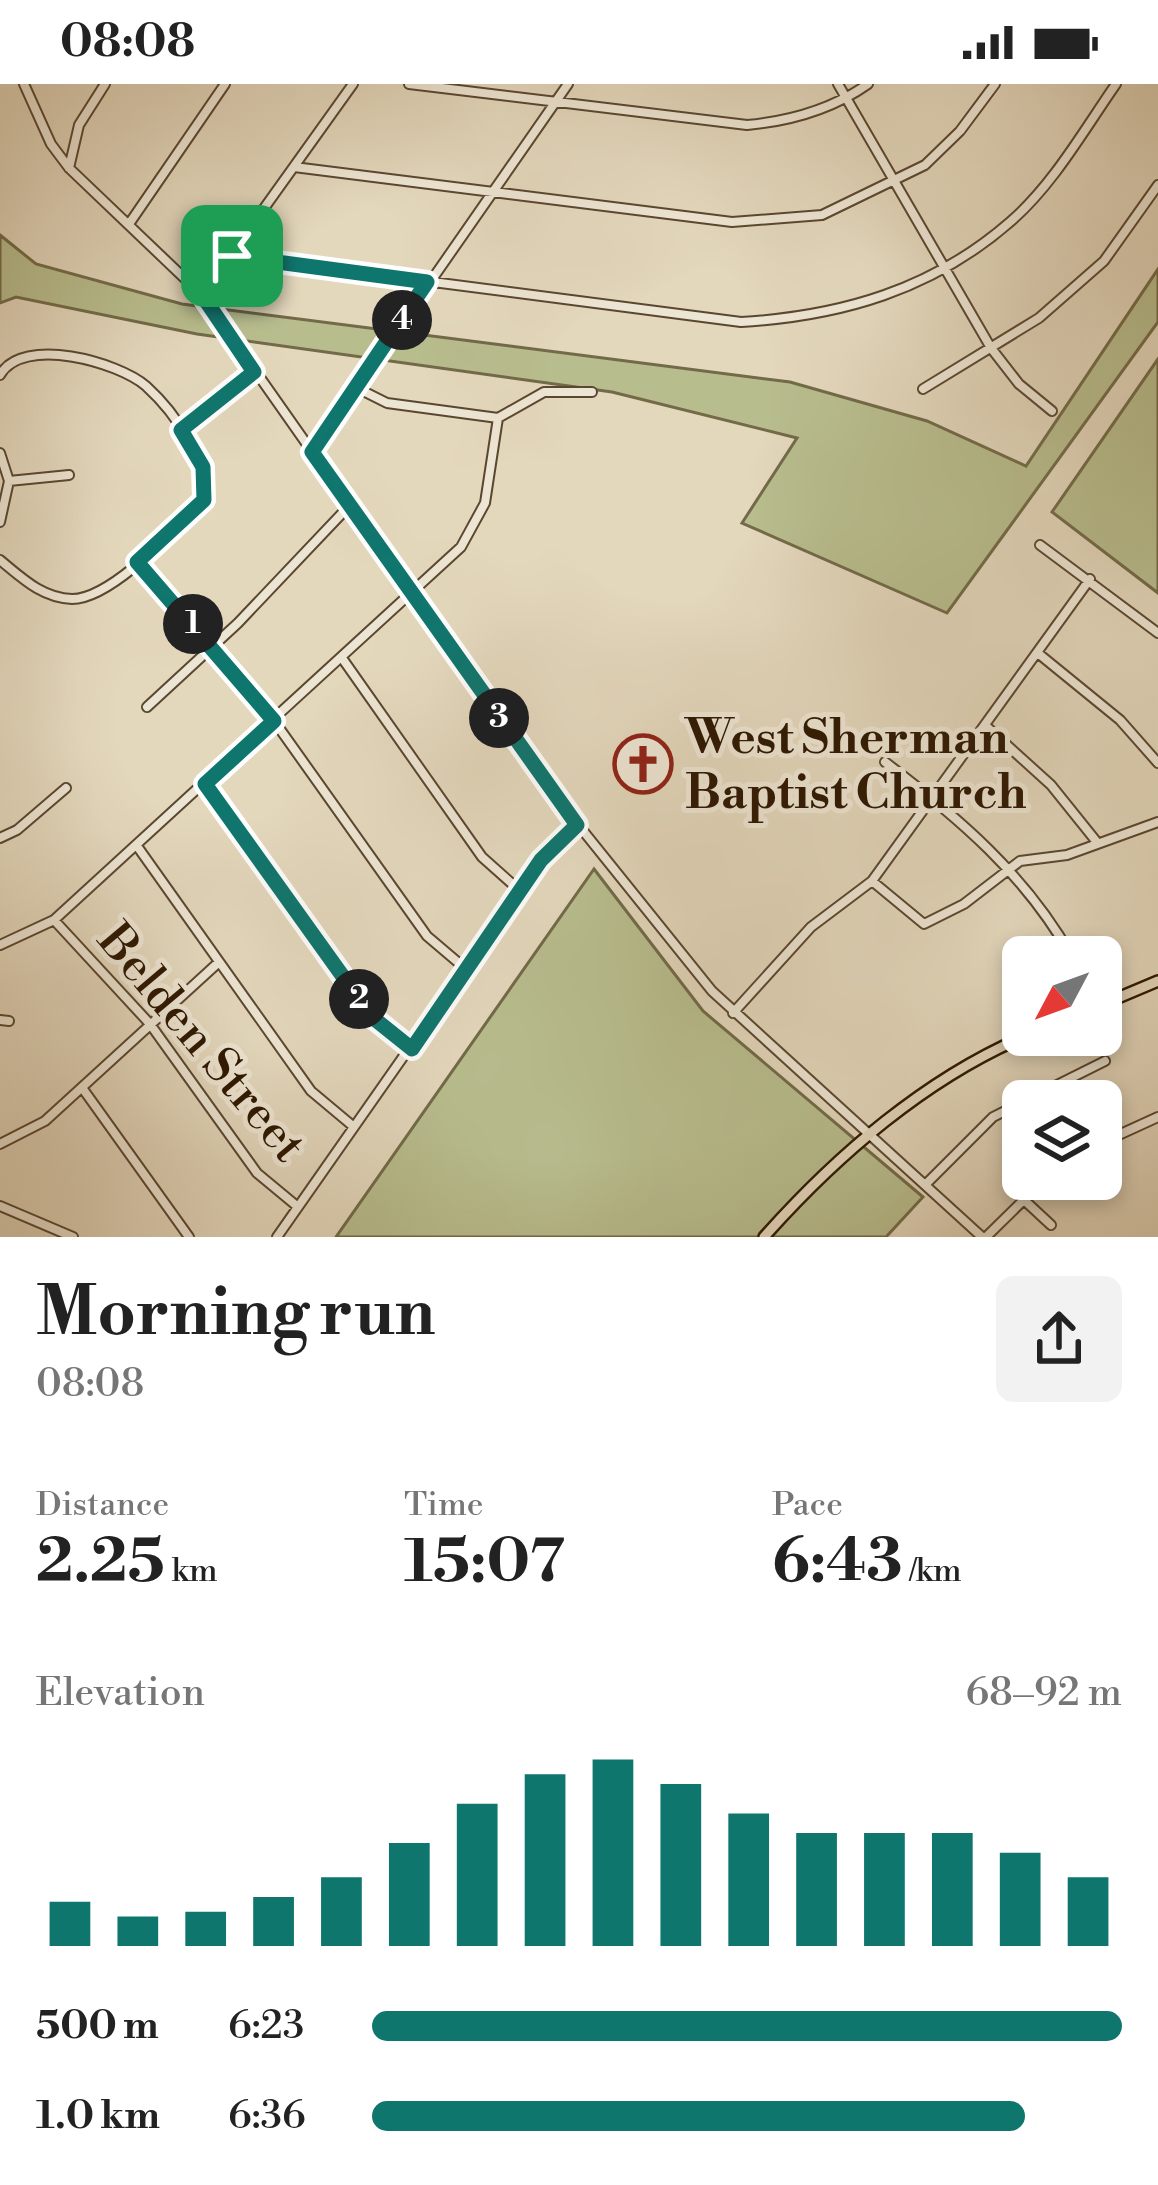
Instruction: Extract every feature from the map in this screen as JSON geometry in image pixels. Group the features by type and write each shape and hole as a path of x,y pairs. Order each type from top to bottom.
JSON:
{"main road":[{"path":"1122,996 1158,981"},
{"path":"764,1237 868,1136 921,1096 1002,1050"}],"street":[{"path":"23,84 51,144 69,168 202,295 577,825 733,1013 984,1237 1021,1200"},
{"path":"69,168 79,125 105,84"},
{"path":"129,224 224,84"},
{"path":"202,295 352,84"},
{"path":"410,84 747,125 788,122 847,99 868,84"},
{"path":"312,452 568,84"},
{"path":"838,84 991,348 1019,384 1052,411"},
{"path":"294,166 732,222 822,215 926,165 960,131 994,84"},
{"path":"232,256 740,322 804,318 874,303 944,268 1010,222 1051,177 1116,84"},
{"path":"922,389 1039,317 1104,261 1158,185"},
{"path":"0,375 5,366 30,354 55,352 141,382 181,430 203,467 204,500 102,591 75,599 33,588 0,560"},
{"path":"181,430 254,372"},
{"path":"357,388 387,403 498,418 544,392 592,392"},
{"path":"0,945 54,920 461,547 478,521 498,418"},
{"path":"0,453 8,481 0,522"},
{"path":"8,481 69,475"},
{"path":"147,707 349,506"},
{"path":"1040,545 1158,633"},
{"path":"137,562 274,721 427,936 467,970"},
{"path":"733,1013 811,927 872,880 1090,579"},
{"path":"1039,654 1120,720 1158,763"},
{"path":"342,658 482,857 519,890"},
{"path":"987,727 1051,784 1096,842"},
{"path":"886,762 972,827 1056,936"},
{"path":"205,784 372,1017 412,1049"},
{"path":"0,838 17,830 65,788"},
{"path":"872,880 924,923 964,904 1006,869 1033,858 1067,856 1158,822"},
{"path":"277,1237 519,890 554,844 577,825"},
{"path":"136,846 311,1091 354,1127"},
{"name":"Belden Street","path":"54,920 150,1024 257,1172 298,1207"},
{"path":"0,1144 45,1121 219,962"},
{"path":"925,1185 994,1117 1105,1061"},
{"path":"83,1089 189,1237"},
{"path":"1122,1133 1158,1117"},
{"path":"1025,1200 1051,1225"},
{"path":"0,1206 73,1237"}],"green space":[{"path":"0,235 36,264 182,304 790,382 927,421 1026,466 1158,269 1158,322 947,613 742,523 797,438 612,392 197,334 16,297 0,303"},
{"path":"1158,359 1158,593 1052,512"},
{"path":"594,869 703,1011 923,1197 886,1237 336,1237"}],"place":[{"name":"West Sherman Baptist Church","path":"643,764"}],"route":[{"path":"232,256 427,282 312,452 577,825 541,860 412,1049 372,1017 205,784 274,721 240,676 137,562 204,500 203,467 181,430 254,372 202,295 232,256"}]}
